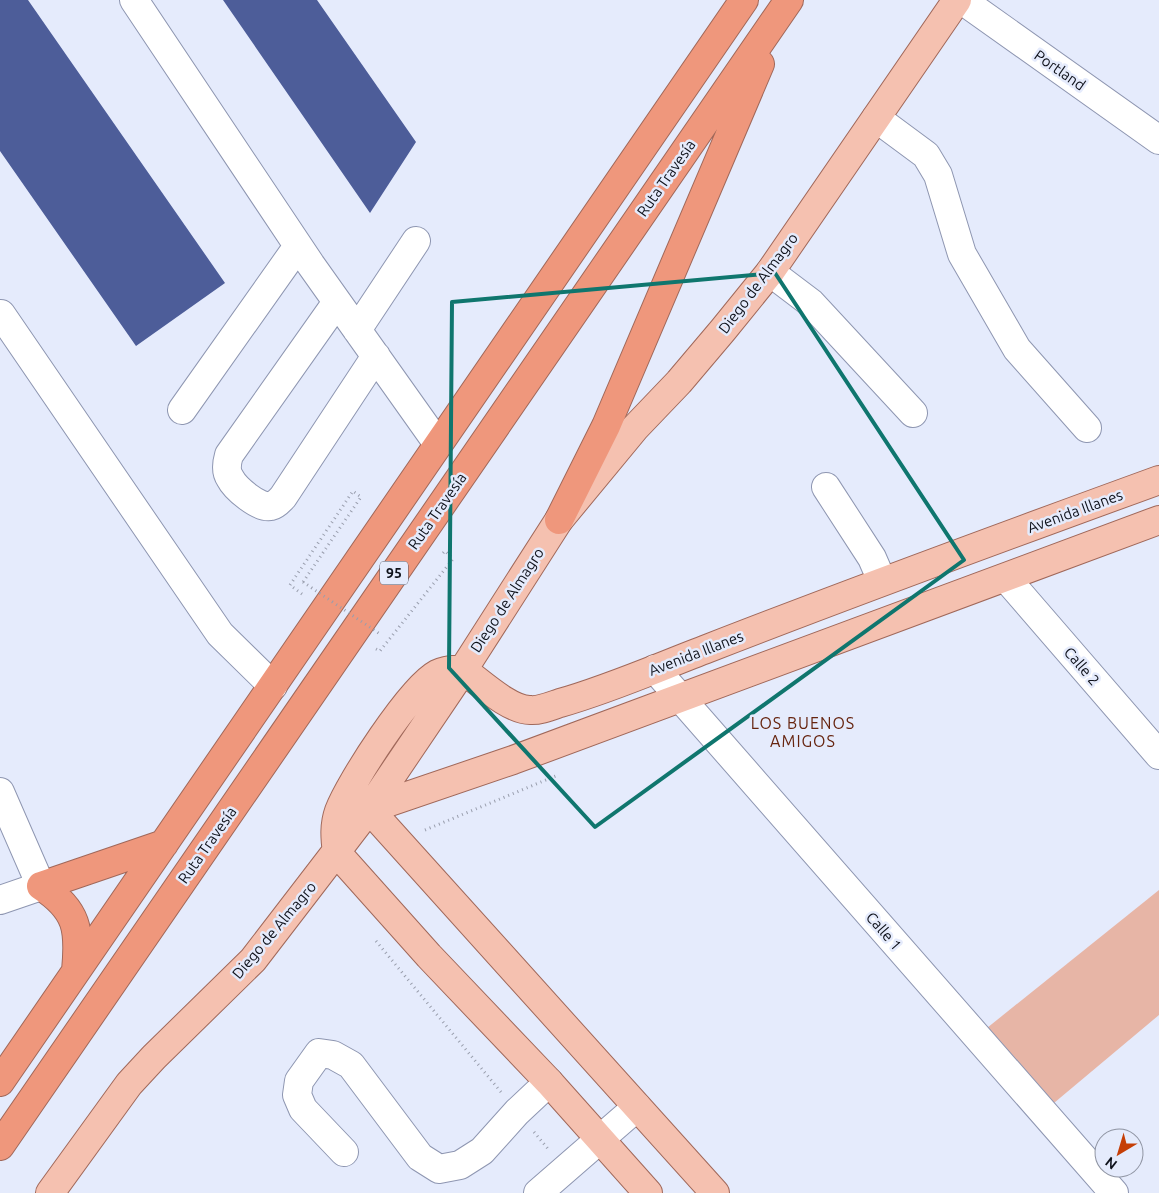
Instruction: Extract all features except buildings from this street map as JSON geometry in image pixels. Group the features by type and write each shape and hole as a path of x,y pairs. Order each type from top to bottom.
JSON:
{"highway":[{"name":"95","path":"0,1082 744,0"},
{"path":"559,520 606,426 750,86 790,0"},
{"name":"Ruta Travesía","path":"0,1146 790,0"},
{"path":"41,886 164,844"},
{"path":"41,886 57,896 76,924 78,947 76,971"}],"main road":[{"name":"Diego de Almagro","path":"50,1193 129,1084 253,960 370,810 559,520 636,428 679,382 770,272 957,0"},
{"name":"Avenida Illanes","path":"463,670 518,708 530,710 574,699 882,581 1159,480"},
{"path":"715,1193 370,810 513,760 1159,520"},
{"path":"463,670 455,669 437,674 419,688 399,714 349,789 344,800 336,824 337,853 429,956 549,1082 648,1193"}],"street":[{"path":"134,0 298,246 438,444"},
{"name":"Portland","path":"962,0 1159,140"},
{"path":"876,118 926,156 938,175 955,237 962,254 1017,349 1087,428"},
{"path":"357,330 416,241"},
{"path":"182,410 298,246"},
{"path":"770,272 811,303 913,414"},
{"path":"338,302 229,455 227,465 229,477 236,486 258,504 266,507 274,506 283,497 376,356"},
{"path":"1,314 220,634 273,686"},
{"path":"826,488 872,558 882,581"},
{"name":"Calle 2","path":"1006,578 1159,754"},
{"name":"Calle 1","path":"655,669 1114,1193"},
{"path":"0,792 41,886 0,900"},
{"path":"344,1152 302,1109 297,1095 299,1081 318,1053 333,1055 351,1065 420,1157 439,1170 460,1165 482,1151 517,1112 549,1082"},
{"path":"538,1193 637,1107"}],"path":[{"path":"290,585 353,491 361,497 303,582 380,634 386,627"},
{"path":"380,651 453,559 445,551 439,558"},
{"path":"398,841 561,773"},
{"path":"374,938 566,1169"}],"highlighted area":[{"path":"775,273 964,560 595,827 449,668 452,302"}],"shaded area":[{"path":"1159,890 1159,1015 1048,1108 982,1032"}],"district":[{"name":"LOS BUENOS AMIGOS","path":"803,732"}]}
